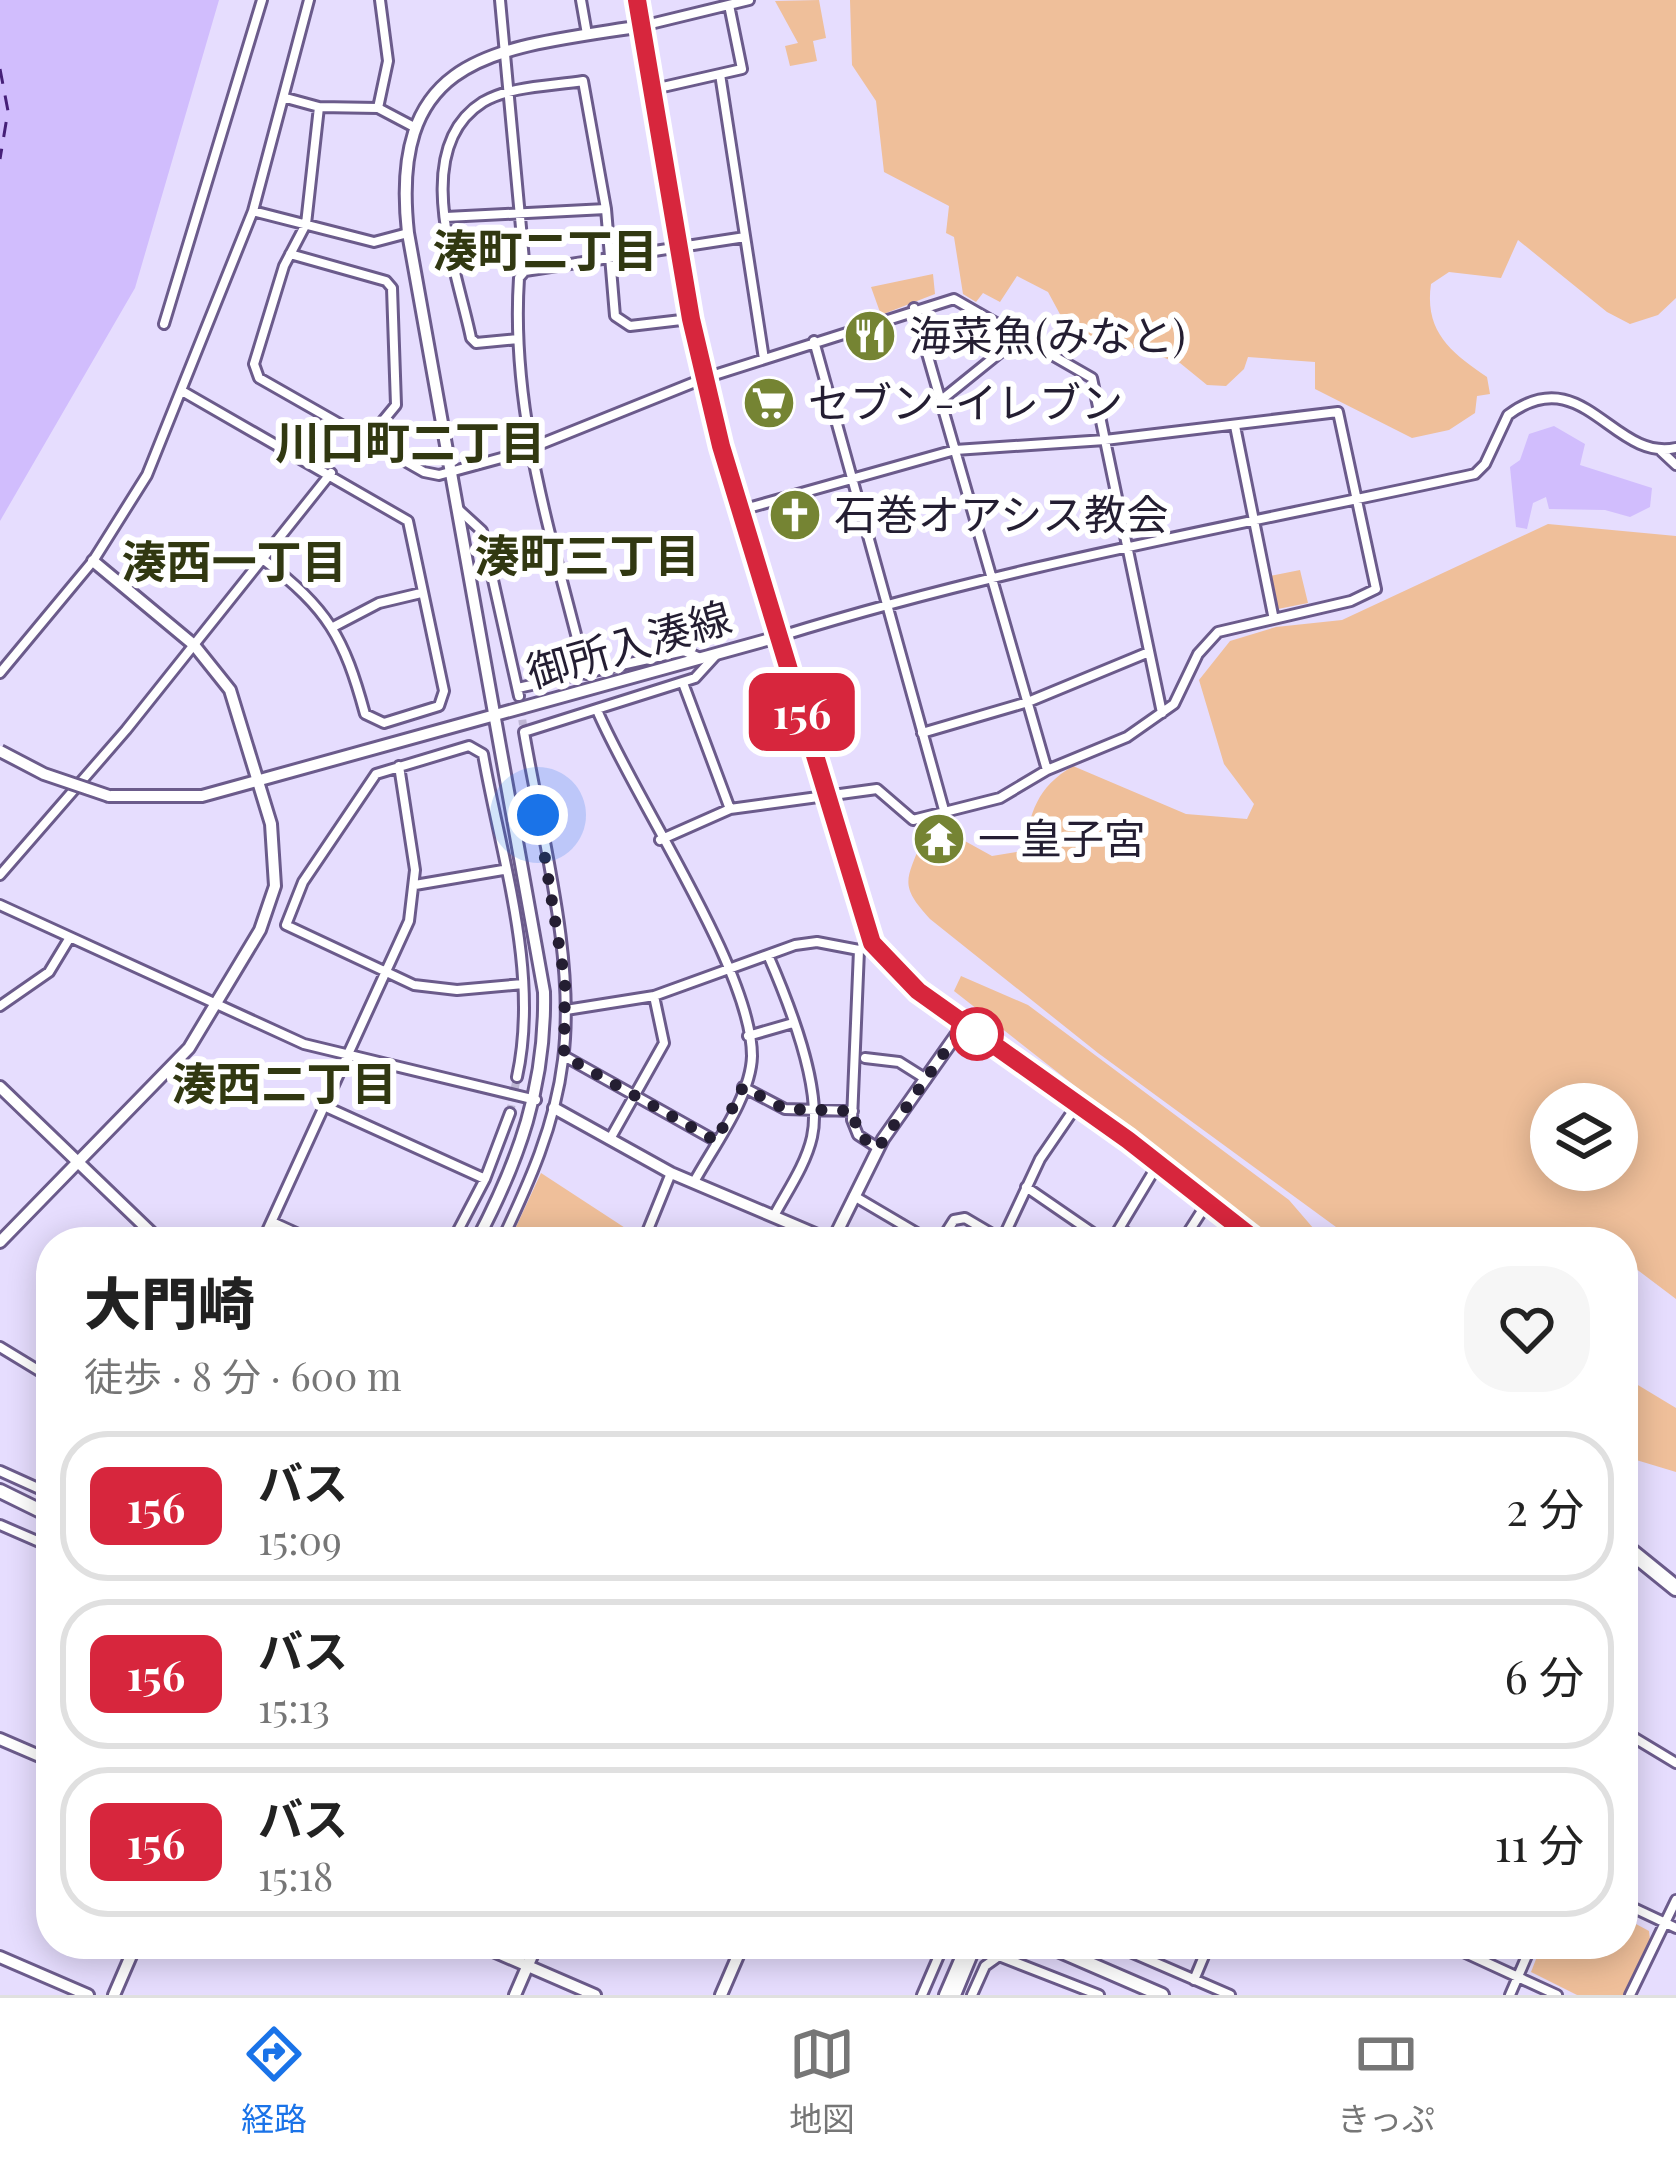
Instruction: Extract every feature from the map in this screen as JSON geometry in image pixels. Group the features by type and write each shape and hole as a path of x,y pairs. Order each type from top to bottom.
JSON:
{"highway":[{"path":"637,0 705,378 866,946 1240,1227"},
{"path":"1638,1559 1676,1588"}],"main road":[{"path":"0,1491 36,1509"},
{"path":"1079,1959 1162,1995"}],"street":[{"path":"164,323 262,0"},
{"path":"0,673 93,561 147,475 253,211 309,0"},
{"path":"378,108 388,61 380,0"},
{"path":"500,0 525,272"},
{"path":"581,0 587,35"},
{"path":"483,1227 521,1149 536,1100 544,992 408,233 403,170 414,127 454,75 504,48 643,26 749,0"},
{"path":"653,88 742,69 730,5"},
{"path":"720,74 764,359"},
{"path":"518,340 476,343 471,338 442,182 453,142 478,105 509,94 583,81 606,209 615,316 630,326 691,319"},
{"path":"286,98 319,107 378,108 414,127"},
{"path":"319,107 306,224 290,254 254,373 424,472 452,472 528,451 705,378 950,297 1092,378 1162,713"},
{"path":"446,217 606,209"},
{"path":"253,211 374,242 408,233"},
{"path":"586,674 528,451 518,340 519,278 525,272 745,237"},
{"path":"290,254 386,281 392,288 396,405 368,439"},
{"path":"914,308 1047,770"},
{"path":"940,401 1018,338"},
{"path":"814,341 944,810"},
{"path":"182,391 408,521 444,691 439,706 384,723 365,714 335,626 308,593 265,560"},
{"path":"781,636 990,576 1478,472 1508,415 1541,399 1577,403 1661,451 1676,465"},
{"path":"660,840 730,809 877,789 890,795 908,818 1000,798 1047,770 1127,736 1162,713 1182,691 1207,640 1229,626 1351,602 1376,589 1338,412 1106,440 955,450 740,511"},
{"path":"1235,426 1273,615"},
{"path":"1661,451 1676,448"},
{"path":"0,875 265,560 331,473"},
{"path":"458,509 482,531 519,692 684,651 702,659"},
{"path":"0,1242 164,1078 260,930 275,886 275,844 230,689 194,645 93,561"},
{"path":"335,626 379,603 421,593"},
{"name":"御所入湊線","path":"0,751 44,774 109,796 166,800 258,782 781,636"},
{"path":"922,733 1028,702 1149,652"},
{"path":"508,1227 540,1156 554,1108 564,1056 566,1010 524,728 682,683 702,674 716,655"},
{"path":"682,683 730,809"},
{"path":"597,710 729,970 748,1036 752,1060 743,1087 694,1183"},
{"path":"517,1076 524,1046 523,984 483,754 470,746 376,774 303,881 286,918 293,932 414,985 457,990 523,984"},
{"path":"270,1227 409,921 415,885 399,766"},
{"path":"415,885 503,870"},
{"path":"0,905 290,1038 536,1100"},
{"path":"0,1006 50,972 69,939"},
{"path":"566,1010 654,996 817,942 866,946 853,1111 858,1135 878,1148"},
{"path":"768,956 794,1023 814,1110 809,1145 776,1214"},
{"path":"610,1138 664,1043 654,996"},
{"path":"748,1036 794,1023"},
{"path":"838,1227 878,1148 964,1024"},
{"path":"564,1056 716,1141"},
{"path":"865,1058 899,1062 926,1079"},
{"path":"0,1087 76,1166 144,1227"},
{"path":"743,1087 785,1109 853,1111"},
{"path":"1010,1227 1026,1187 1078,1104"},
{"path":"324,1106 485,1179"},
{"path":"554,1108 670,1173 802,1227"},
{"path":"460,1227 485,1179 510,1113"},
{"path":"1121,1227 1159,1163"},
{"path":"650,1227 670,1173"},
{"path":"1026,1187 1086,1227"},
{"path":"852,1195 909,1227"},
{"path":"1192,1227 1209,1201"},
{"path":"948,1227 965,1218 980,1227"},
{"path":"272,1222 283,1227"},
{"path":"0,1347 36,1369"},
{"path":"0,1471 36,1487"},
{"path":"0,1525 36,1541"},
{"path":"0,1739 36,1755"},
{"path":"1638,1740 1676,1763"},
{"path":"1633,1994 1676,1900"},
{"path":"1638,1910 1676,1928"},
{"path":"0,1957 88,1995"},
{"path":"114,1995 130,1959"},
{"path":"512,1959 595,1995"},
{"path":"515,1995 531,1959"},
{"path":"721,1995 737,1959"},
{"path":"922,1995 938,1959"},
{"path":"945,1995 961,1959"},
{"path":"956,1995 970,1959"},
{"path":"972,1995 985,1966 995,1959"},
{"path":"1007,1959 1099,1995"},
{"path":"1147,1959 1230,1995"},
{"path":"1195,1980 1202,1959"},
{"path":"1479,1959 1558,1995"},
{"path":"1510,1995 1526,1959"}],"shaded area":[{"path":"0,0 219,0 135,288 0,521"},
{"path":"819,0 826,38 813,41 817,61 790,66 785,46 798,43 775,1"},
{"path":"850,0 1676,0 1676,298 1658,315 1630,324 1607,312 1518,240 1501,278 1449,272 1431,284 1436,328 1452,350 1487,377 1490,394 1477,396 1475,413 1449,430 1412,438 1315,389 1315,362 1248,357 1244,369 1226,386 1207,385 1180,363 1134,348 1075,342 1048,292 1017,276 1000,302 983,293 976,302 963,294 954,237 946,233 949,206 884,172 876,101 852,65"},
{"path":"933,274 935,294 881,315 871,287"},
{"path":"1554,426 1585,444 1580,465 1652,488 1650,507 1630,517 1605,510 1549,509 1546,497 1533,503 1527,529 1516,527 1510,467 1520,460 1529,434"},
{"path":"1548,524 1676,536 1676,1299 1638,1270 1638,1227 1336,1227 1098,1053 930,919 913,898 909,874 922,840 954,835 992,856 1023,851 1037,802 1073,766 1186,814 1247,819 1254,804 1224,764 1199,680 1230,641 1276,627 1342,620"},
{"path":"1300,570 1308,603 1278,609 1270,576"},
{"path":"961,976 1028,1005 1289,1200 1312,1227 1255,1227 954,991"},
{"path":"541,1173 624,1227 516,1227"},
{"path":"1638,1385 1676,1408 1676,1472 1638,1461"},
{"path":"1638,1925 1649,1931 1650,1940 1624,1995 1577,1995 1531,1972 1536,1959 1638,1959"}],"ferry route":[{"path":"0,69 8,111 0,159"}],"tunnel":[{"path":"519,696 523,725"},
{"path":"510,1113 517,1077"}],"bus line":[{"name":"156","path":"637,0 691,319 721,446 872,943 892,970 918,991 1128,1140 1240,1227"}],"place":[{"name":"海菜魚(みなと)","path":"870,336"},
{"name":"セブン-イレブン","path":"769,403"},
{"name":"石巻オアシス教会","path":"795,515"},
{"name":"一皇子宮","path":"939,839"}],"district":[{"name":"湊町二丁目","path":"545,251"},
{"name":"川口町二丁目","path":"410,443"},
{"name":"湊町三丁目","path":"587,556"},
{"name":"湊西一丁目","path":"234,562"},
{"name":"湊西二丁目","path":"284,1084"}],"route":[{"path":"538,815 565,982 564,1056 716,1141 743,1087 785,1109 853,1111 858,1135 878,1148 964,1024 977,1034"}]}
